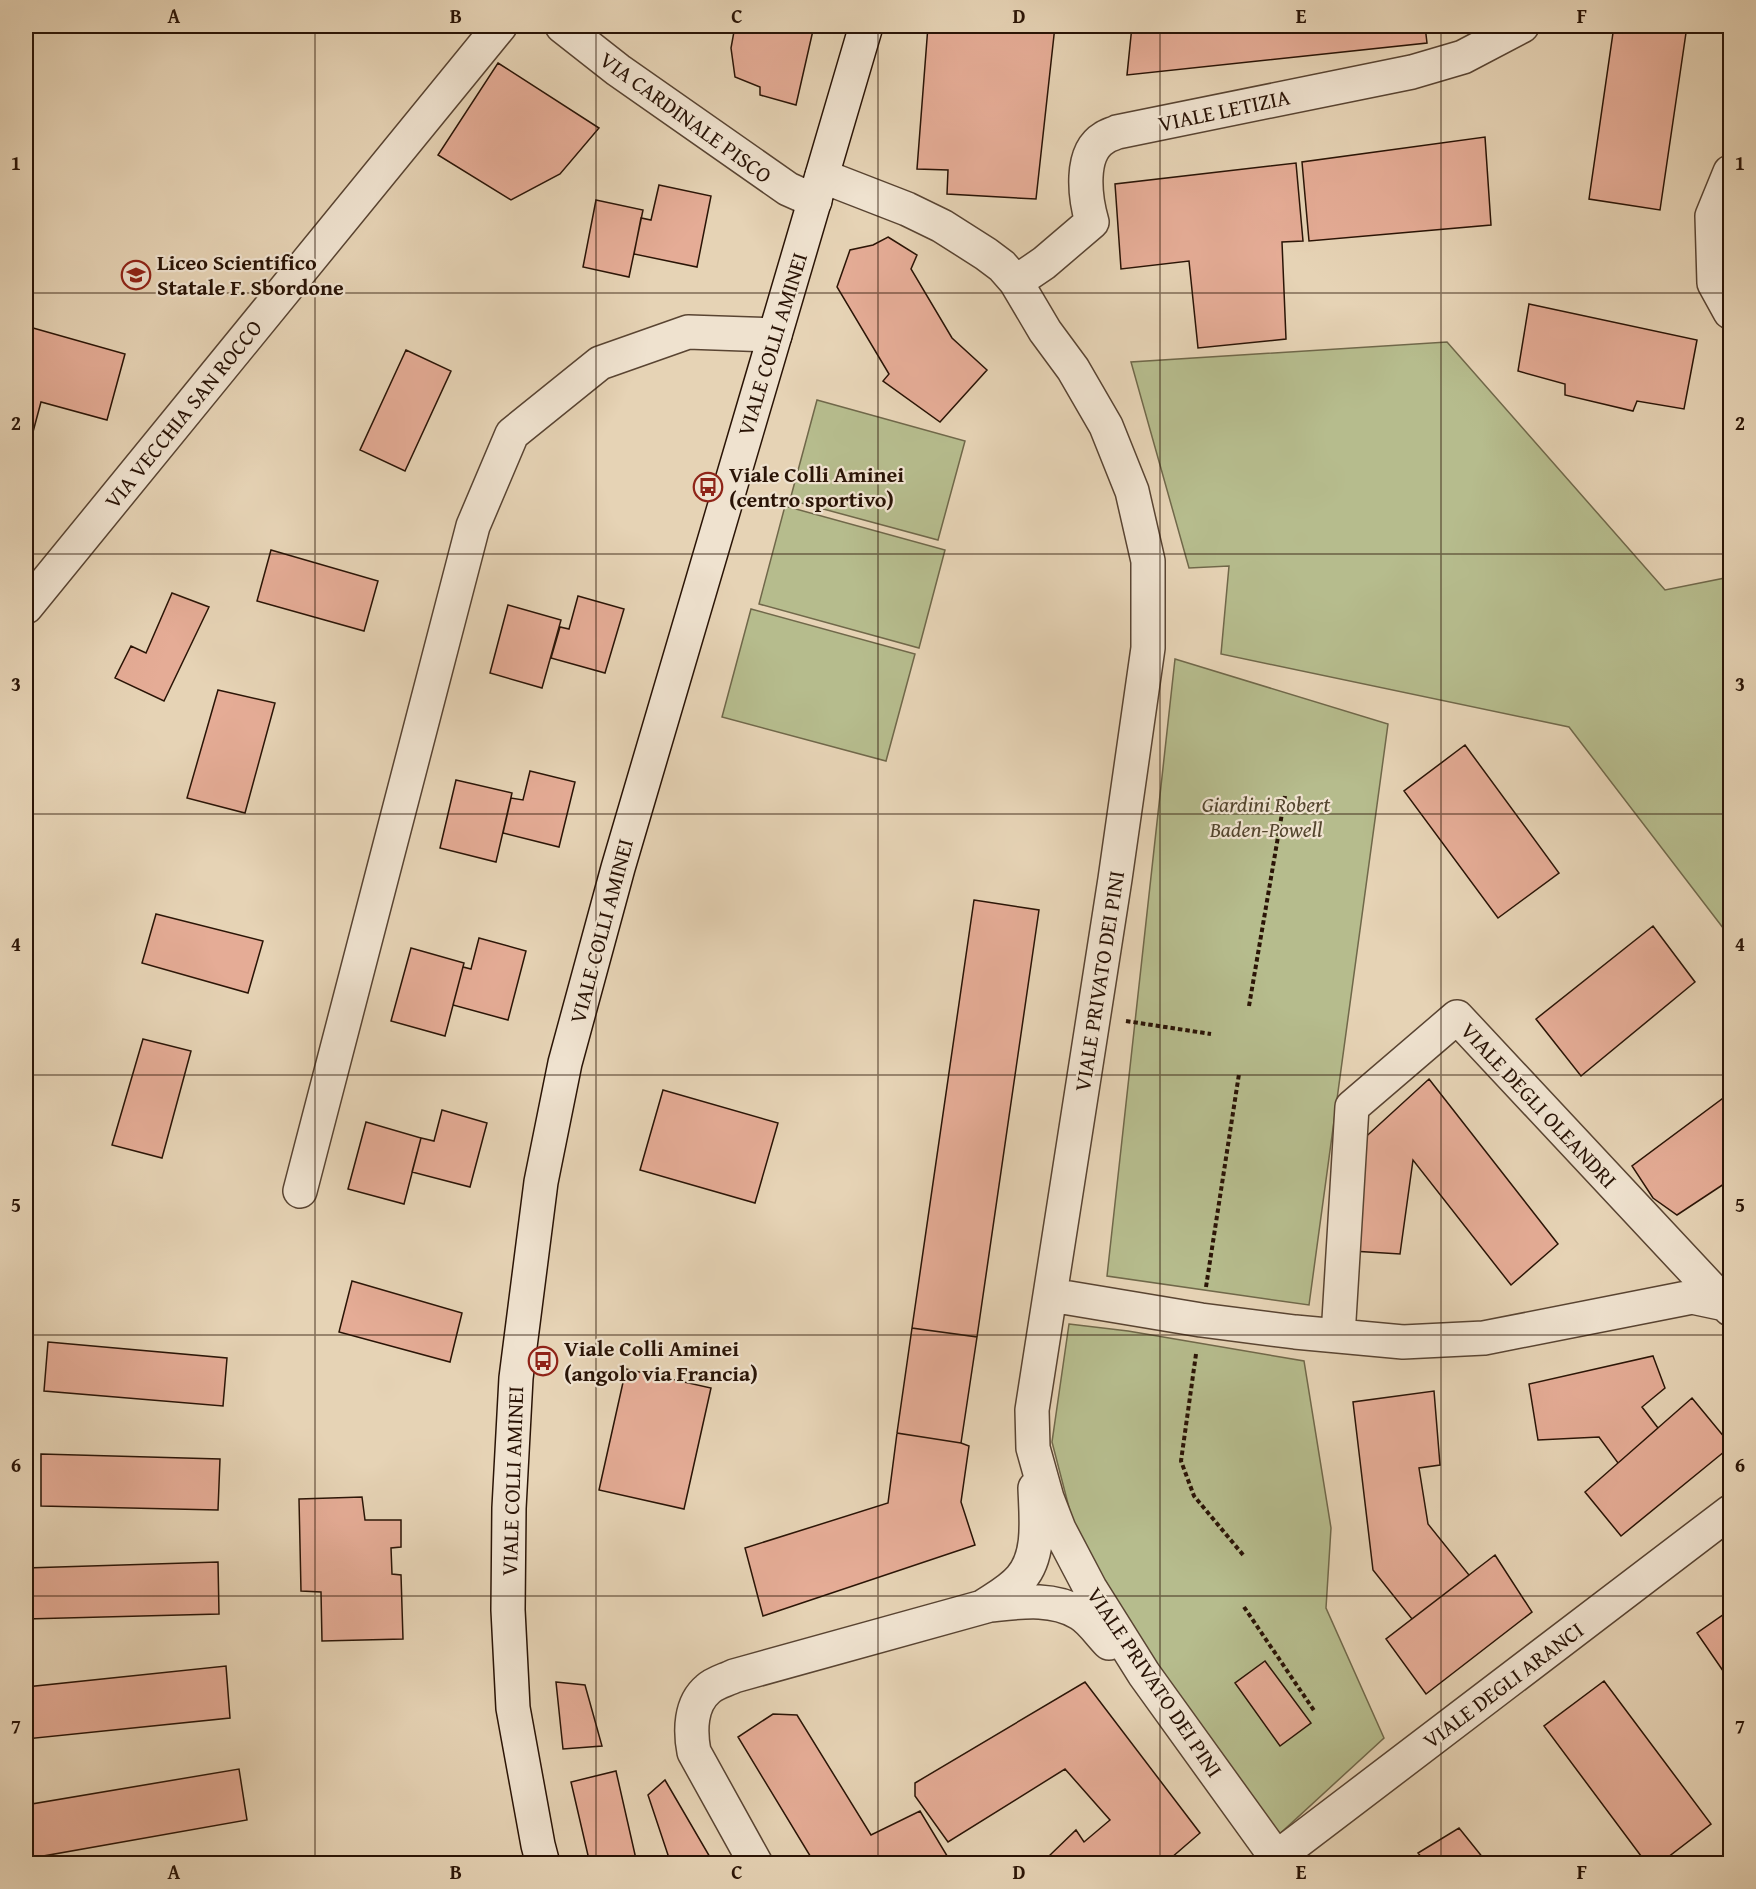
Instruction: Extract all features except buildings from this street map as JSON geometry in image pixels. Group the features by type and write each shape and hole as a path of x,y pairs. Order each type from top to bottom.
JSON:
{"street":[{"name":"VIA VECCHIA SAN ROCCO","path":"26,607 500,26"},
{"name":"VIA CARDINALE PISCO","path":"562,26 618,70 788,189 818,188"},
{"name":"VIALE COLLI AMINEI","path":"543,1863 513,1708 508,1610 509,1508 516,1378 541,1182 565,1063 618,868 866,26"},
{"name":"VIALE LETIZIA","path":"1016,282 1044,263 1092,222 1086,202 1085,182 1094,147 1104,138 1117,132 1412,72 1463,57 1522,26"},
{"path":"1731,172 1712,216 1714,283 1731,312"},
{"name":"VIALE PRIVATO DEI PINI","path":"818,188 907,209 942,226 1002,266 1016,282 1045,331 1073,369 1106,426 1132,491 1148,561 1148,648 1113,891 1032,1410 1033,1448 1047,1498 1059,1529 1090,1588 1144,1674 1278,1861"},
{"path":"300,1191 473,526 512,434 600,363 688,332 775,335"},
{"name":"VIALE DEGLI OLEANDRI","path":"1338,1336 1352,1107 1457,1017 1728,1306"},
{"name":"VIALE DEGLI OLEANDRI","path":"1051,1295 1201,1320 1402,1342 1484,1338 1692,1297 1728,1306"},
{"path":"983,1606 1008,1590 1021,1578 1032,1561 1037,1527 1033,1448"},
{"name":"VIALE DEGLI ARANCI","path":"1278,1861 1731,1512"},
{"path":"756,1863 694,1752 691,1735 692,1719 698,1703 708,1689 734,1676 983,1606 1022,1602 1053,1603 1080,1613 1144,1674"}],"path":[{"path":"1249,1006 1286,796"},
{"path":"1122,1020 1211,1034"},
{"path":"1205,1297 1239,1074"},
{"path":"1197,1345 1181,1461 1194,1496 1244,1557"},
{"path":"1244,1607 1315,1712"}],"green space":[{"path":"1447,342 1665,590 1730,577 1730,937 1569,727 1221,654 1229,566 1189,568 1131,362"},
{"path":"817,400 965,441 938,540 790,500"},
{"path":"785,506 945,550 919,648 759,604"},
{"path":"751,609 915,654 886,761 722,717"},
{"name":"Giardini Robert Baden-Powell","path":"1175,659 1388,724 1309,1305 1107,1276"},
{"path":"1069,1324 1128,1331 1304,1361 1331,1528 1326,1608 1384,1738 1274,1839 1141,1650 1079,1546 1052,1442"}],"place":[{"name":"Liceo Scientifico Statale F. Sbordone","path":"136,275"},
{"name":"Viale Colli Aminei (centro sportivo)","path":"708,487"},
{"name":"Viale Colli Aminei (angolo via Francia)","path":"543,1361"}]}
